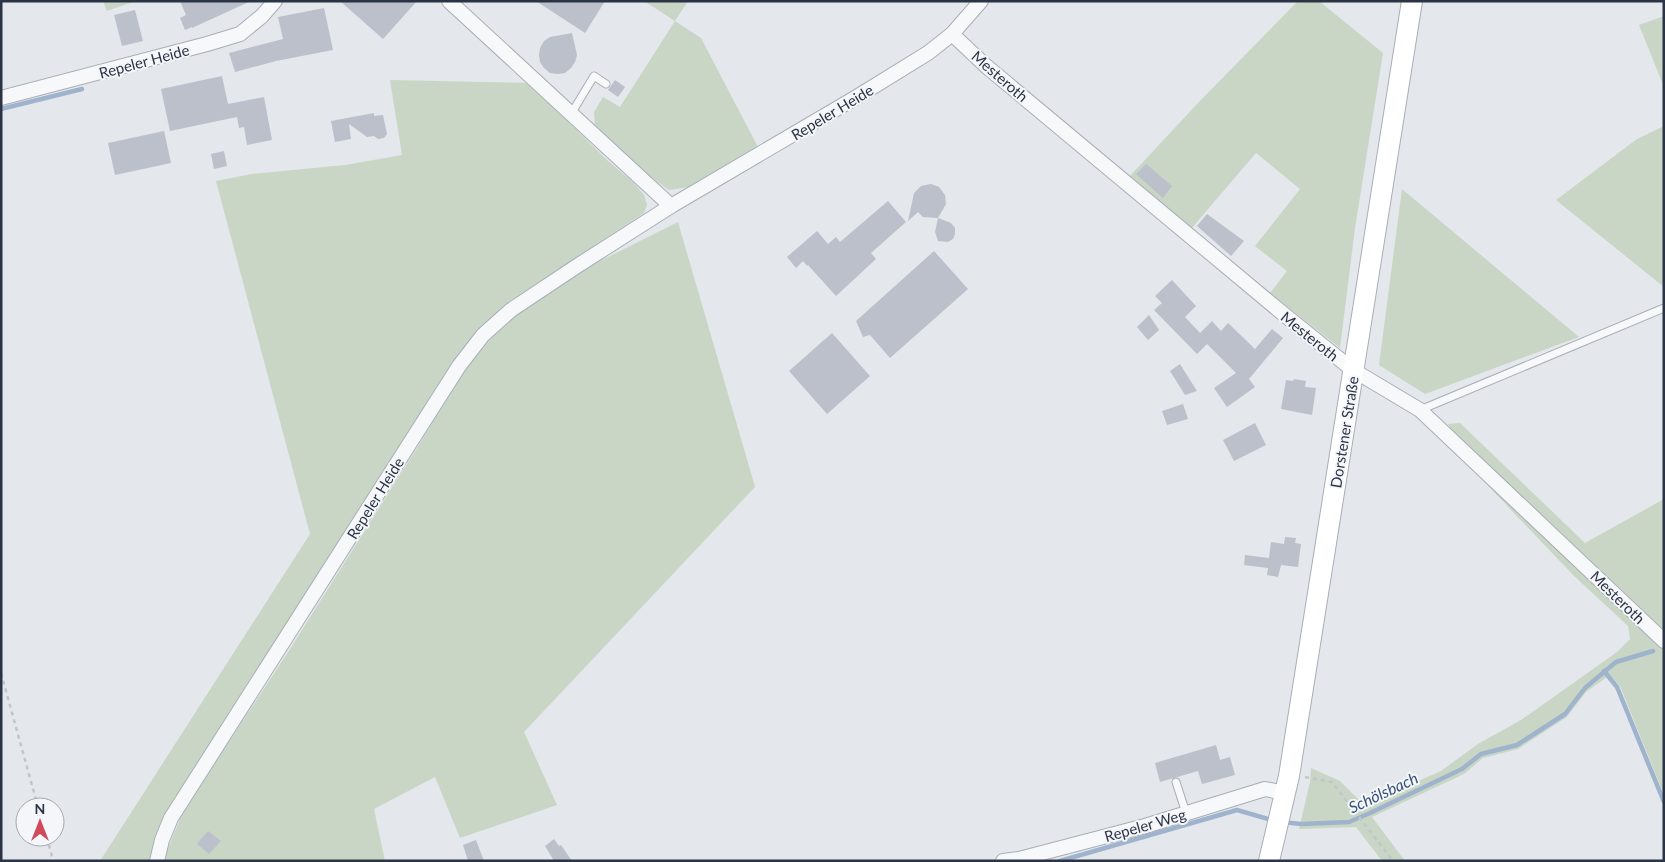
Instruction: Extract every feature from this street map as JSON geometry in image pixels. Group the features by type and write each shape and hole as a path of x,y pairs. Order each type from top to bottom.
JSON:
{"main road":[{"name":"Dorstener Straße","path":"1269,861 1285,793 1412,1"}],"street":[{"name":"Repeler Heide","path":"1,98 240,34 262,16 275,1"},
{"path":"450,1 670,206"},
{"name":"Repeler Heide","path":"157,861 162,840 171,818 459,366 484,336 511,310 670,206 928,53 952,34 981,1"},
{"name":"Mesteroth","path":"952,34 986,66 1280,312 1354,370 1420,410 1664,641"},
{"name":"Repeler Weg","path":"1003,861 1019,859 1145,826 1265,789 1285,793"}],"lane":[{"path":"571,114 594,76 606,84"},
{"path":"1420,410 1664,308"},
{"path":"1176,782 1186,813"}],"path":[{"path":"1,673 35,797"},
{"path":"1285,793 1312,777 1332,782 1393,861"},
{"path":"50,847 53,861"}],"green space":[{"path":"103,1 136,1 107,11"},
{"path":"644,1 688,1 675,21"},
{"path":"1298,1 1319,1 1383,53 1355,228 1340,348 1270,293 1287,271 1255,246 1300,189 1256,153 1191,229 1130,176 1197,104"},
{"path":"1664,16 1664,87 1639,25"},
{"path":"675,21 701,38 759,149 696,186 669,190 639,169 595,125 594,112 603,97 620,107"},
{"path":"390,80 529,83 607,160 634,183 644,195 647,205 644,213 521,294 483,325 452,366 210,749 154,861 100,861 310,534 216,181 252,174 345,165 402,155"},
{"path":"1664,126 1664,287 1556,200 1637,139"},
{"path":"1402,189 1579,337 1425,394 1379,365"},
{"path":"678,222 755,487 524,732 557,805 460,838 435,777 374,809 385,861 165,861 166,853 183,812 290,649 464,370 502,326 532,305 594,264"},
{"path":"1460,423 1585,543 1664,499 1664,795 1620,686 1610,675 1586,692 1567,717 1518,749 1483,758 1464,774 1372,817 1405,861 1382,861 1356,827 1299,829 1310,782 1311,768 1340,781 1364,805 1441,771 1478,744 1521,720 1617,652 1630,639 1628,626 1573,575 1474,471 1448,424"}],"building":[{"path":"180,1 251,1 185,30 180,18 186,15"},
{"path":"340,1 417,1 383,39"},
{"path":"536,1 605,1 585,33"},
{"path":"324,8 333,50 276,61 235,72 229,53 283,39 278,17"},
{"path":"135,10 143,41 122,46 114,15"},
{"path":"572,33 577,55 575,62 565,73 550,73 540,62 540,48 544,41 550,37"},
{"path":"222,76 228,104 264,97 272,140 247,145 244,127 239,128 237,117 170,131 161,89"},
{"path":"615,80 625,87 618,97 608,90"},
{"path":"374,113 374,116 383,115 387,134 384,138 367,137 349,124 351,139 335,142 331,121"},
{"path":"164,131 171,163 115,175 108,143"},
{"path":"224,151 227,166 214,169 211,154"},
{"path":"1146,164 1172,186 1163,198 1136,174"},
{"path":"931,184 939,187 945,195 946,204 938,218 923,217 918,212 908,221 914,193 921,186"},
{"path":"888,201 906,222 871,253 876,259 836,296 803,261 796,268 787,257 817,231 828,244 836,237 840,242"},
{"path":"1207,214 1244,241 1231,256 1197,226"},
{"path":"938,218 951,223 955,228 953,239 948,242 938,241 935,232"},
{"path":"934,251 968,289 890,358 870,335 863,337 856,321"},
{"path":"1172,280 1196,306 1185,317 1200,333 1212,321 1221,331 1228,323 1255,349 1272,329 1283,338 1249,379 1255,387 1227,407 1214,388 1236,373 1207,344 1197,354 1154,310 1162,303 1155,296"},
{"path":"1149,315 1159,330 1148,340 1137,327"},
{"path":"832,333 870,376 827,414 789,371"},
{"path":"1180,364 1197,391 1185,395 1170,371"},
{"path":"1294,379 1306,381 1305,387 1316,388 1312,415 1281,409 1286,380 1293,381"},
{"path":"1183,404 1188,419 1167,425 1162,411"},
{"path":"1255,423 1266,445 1234,461 1223,440"},
{"path":"1285,537 1296,538 1295,543 1301,544 1298,567 1281,565 1278,577 1267,575 1268,568 1244,565 1245,555 1269,558 1271,542 1284,544"},
{"path":"1216,745 1220,760 1230,757 1235,775 1202,784 1198,771 1160,782 1155,763"},
{"path":"208,831 221,841 209,854 197,844"},
{"path":"554,839 559,846 561,845 572,861 554,861 545,846"},
{"path":"476,840 484,861 468,861 463,845"}],"waterway":[{"path":"1,109 82,89"},
{"name":"Schölsbach","path":"1282,822 1301,824 1349,822 1370,813 1462,769 1481,754 1517,745 1565,714 1585,688 1616,662 1653,651"},
{"path":"1604,671 1617,687 1664,802"},
{"name":"Schölsbach","path":"1060,861 1237,810 1272,820"}]}
